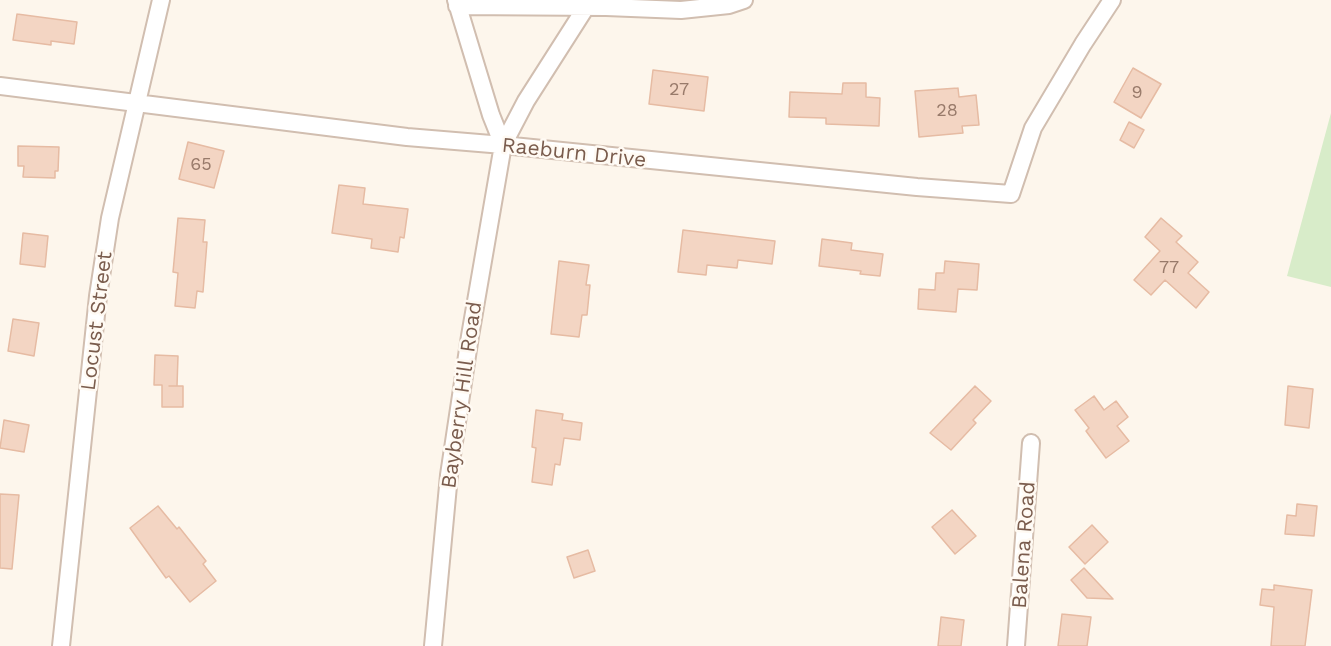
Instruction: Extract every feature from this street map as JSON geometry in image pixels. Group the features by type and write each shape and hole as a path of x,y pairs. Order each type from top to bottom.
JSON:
{"street":[{"name":"Locust Street","path":"61,646 98,296 110,218 161,0"},
{"path":"503,145 491,115 457,3 681,10 729,5 744,0"},
{"name":"Raeburn Drive","path":"0,86 407,137 917,187 1011,194 1033,128 1112,0"},
{"name":"Bayberry Hill Road","path":"433,646 450,475 470,336 503,145 526,101 586,7"},
{"name":"Balena Road","path":"1016,646 1031,443"}],"green space":[{"path":"1331,113 1331,287 1287,276"}],"building":[{"path":"17,14 77,22 74,44 51,41 51,45 13,40"},
{"path":"1133,68 1161,84 1141,118 1114,102"},
{"path":"653,70 708,77 704,111 649,104"},
{"path":"843,83 866,83 866,97 880,98 879,126 826,124 826,118 789,117 790,92 842,94"},
{"path":"958,88 959,97 976,95 979,125 962,126 963,133 919,137 915,91"},
{"path":"1129,122 1144,130 1134,148 1120,140"},
{"path":"188,142 224,151 214,188 179,179"},
{"path":"18,146 59,147 58,171 55,171 55,178 23,177 24,166 18,166"},
{"path":"339,185 365,188 363,204 408,209 404,238 400,237 398,252 371,248 372,239 332,233"},
{"path":"178,218 205,220 203,242 207,242 203,292 197,291 195,308 175,306 178,273 173,272"},
{"path":"1161,218 1182,236 1176,242 1198,262 1188,273 1209,292 1196,308 1165,280 1151,295 1134,280 1160,251 1145,237"},
{"path":"683,230 775,241 772,264 738,260 737,268 707,265 706,275 678,272"},
{"path":"23,233 48,236 45,267 20,264"},
{"path":"822,239 852,243 851,250 883,254 880,276 860,274 861,271 819,266"},
{"path":"559,261 589,265 586,285 590,285 587,315 582,315 579,337 551,334"},
{"path":"945,261 979,264 977,290 958,289 956,312 918,309 919,289 935,290 936,273 944,273"},
{"path":"13,319 39,323 34,356 8,351"},
{"path":"155,355 178,356 177,386 183,386 183,407 162,407 162,385 154,385"},
{"path":"975,386 991,401 973,420 976,423 951,450 930,433"},
{"path":"1288,386 1313,389 1309,428 1285,425"},
{"path":"1094,396 1104,410 1116,401 1128,417 1117,426 1129,441 1106,458 1086,431 1089,428 1075,410"},
{"path":"536,410 563,414 562,420 582,423 580,440 564,438 560,465 555,464 552,485 532,482 536,448 532,447"},
{"path":"4,420 29,425 24,452 0,448"},
{"path":"0,494 19,495 12,569 0,568"},
{"path":"1297,504 1317,506 1314,536 1285,534 1287,515 1296,516"},
{"path":"158,506 177,529 179,527 206,561 203,564 216,581 190,602 169,576 166,578 130,528"},
{"path":"952,510 976,536 955,554 932,527"},
{"path":"1092,525 1108,542 1085,564 1069,547"},
{"path":"588,550 595,571 574,578 567,557"},
{"path":"1084,568 1113,599 1087,598 1071,580"},
{"path":"1274,585 1312,590 1305,646 1271,646 1274,607 1260,605 1262,589 1274,590"},
{"path":"1062,614 1091,617 1087,646 1058,646"},
{"path":"941,617 964,620 961,646 938,646"}]}
